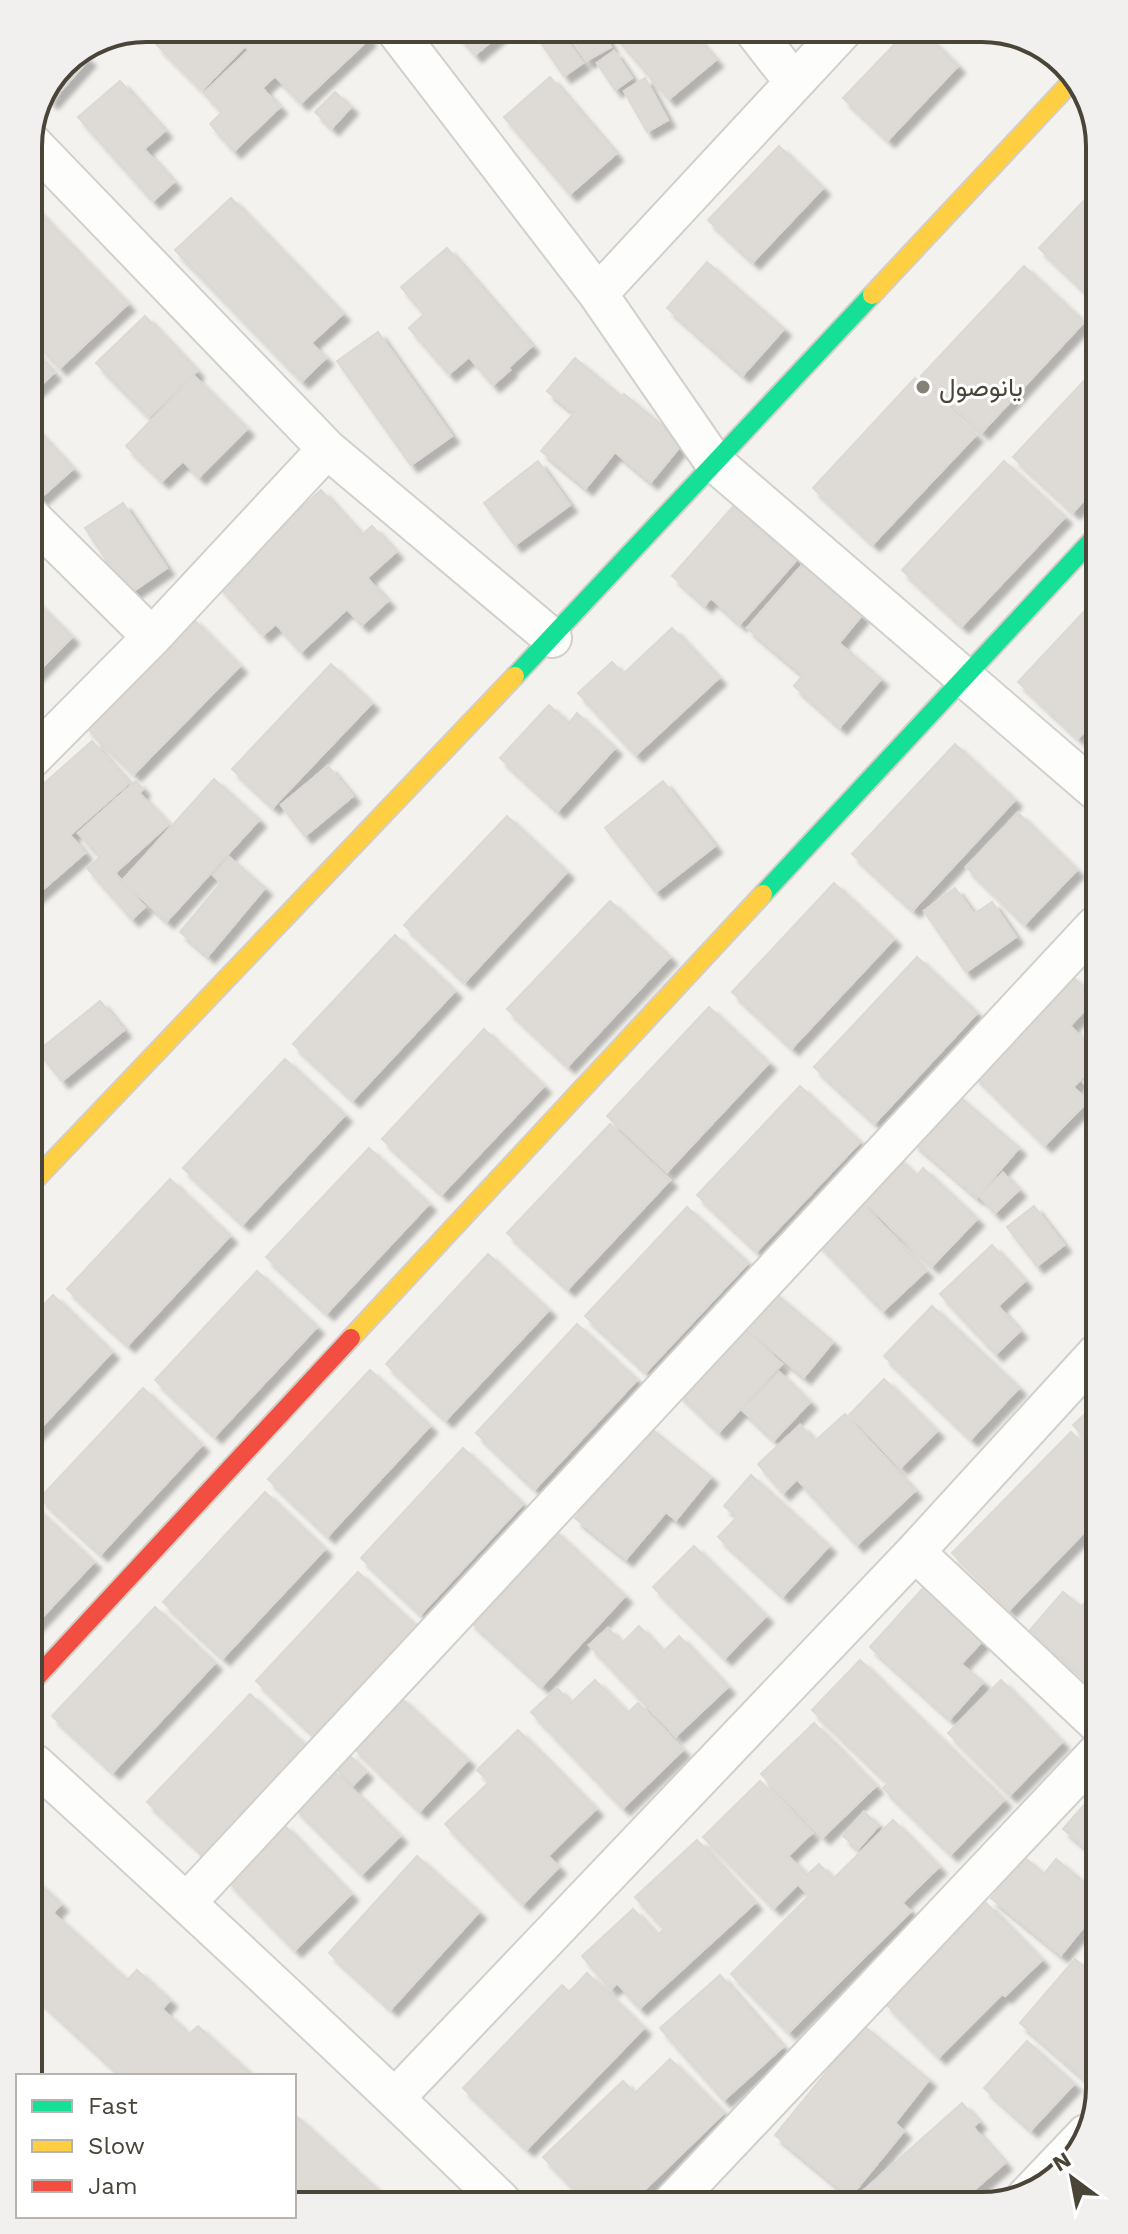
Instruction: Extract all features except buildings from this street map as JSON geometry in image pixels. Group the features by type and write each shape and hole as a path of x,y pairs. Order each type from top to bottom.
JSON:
{"street":[{"path":"405,42 598,294 714,462 1086,782"},
{"path":"763,42 794,82"},
{"path":"598,294 832,42"},
{"path":"42,1173 552,638 1067,87"},
{"path":"42,154 327,449 552,638"},
{"path":"42,748 152,637 327,449"},
{"path":"42,528 152,637"},
{"path":"42,1671 1086,546"},
{"path":"187,1902 1086,936"},
{"path":"395,2098 915,1552 1086,1365"},
{"path":"915,1552 1086,1713"},
{"path":"682,2192 1086,1765"},
{"path":"42,1770 187,1902 492,2192"}],"traffic: fast":[{"path":"515,676 872,295"},
{"path":"763,894 1086,547"}],"traffic: slow":[{"path":"872,295 1067,87"},
{"path":"42,1173 515,676"},
{"path":"351,1338 763,894"}],"traffic: jam":[{"path":"42,1671 351,1338"}],"place":[{"name":"يانوصول","path":"923,387"}]}
